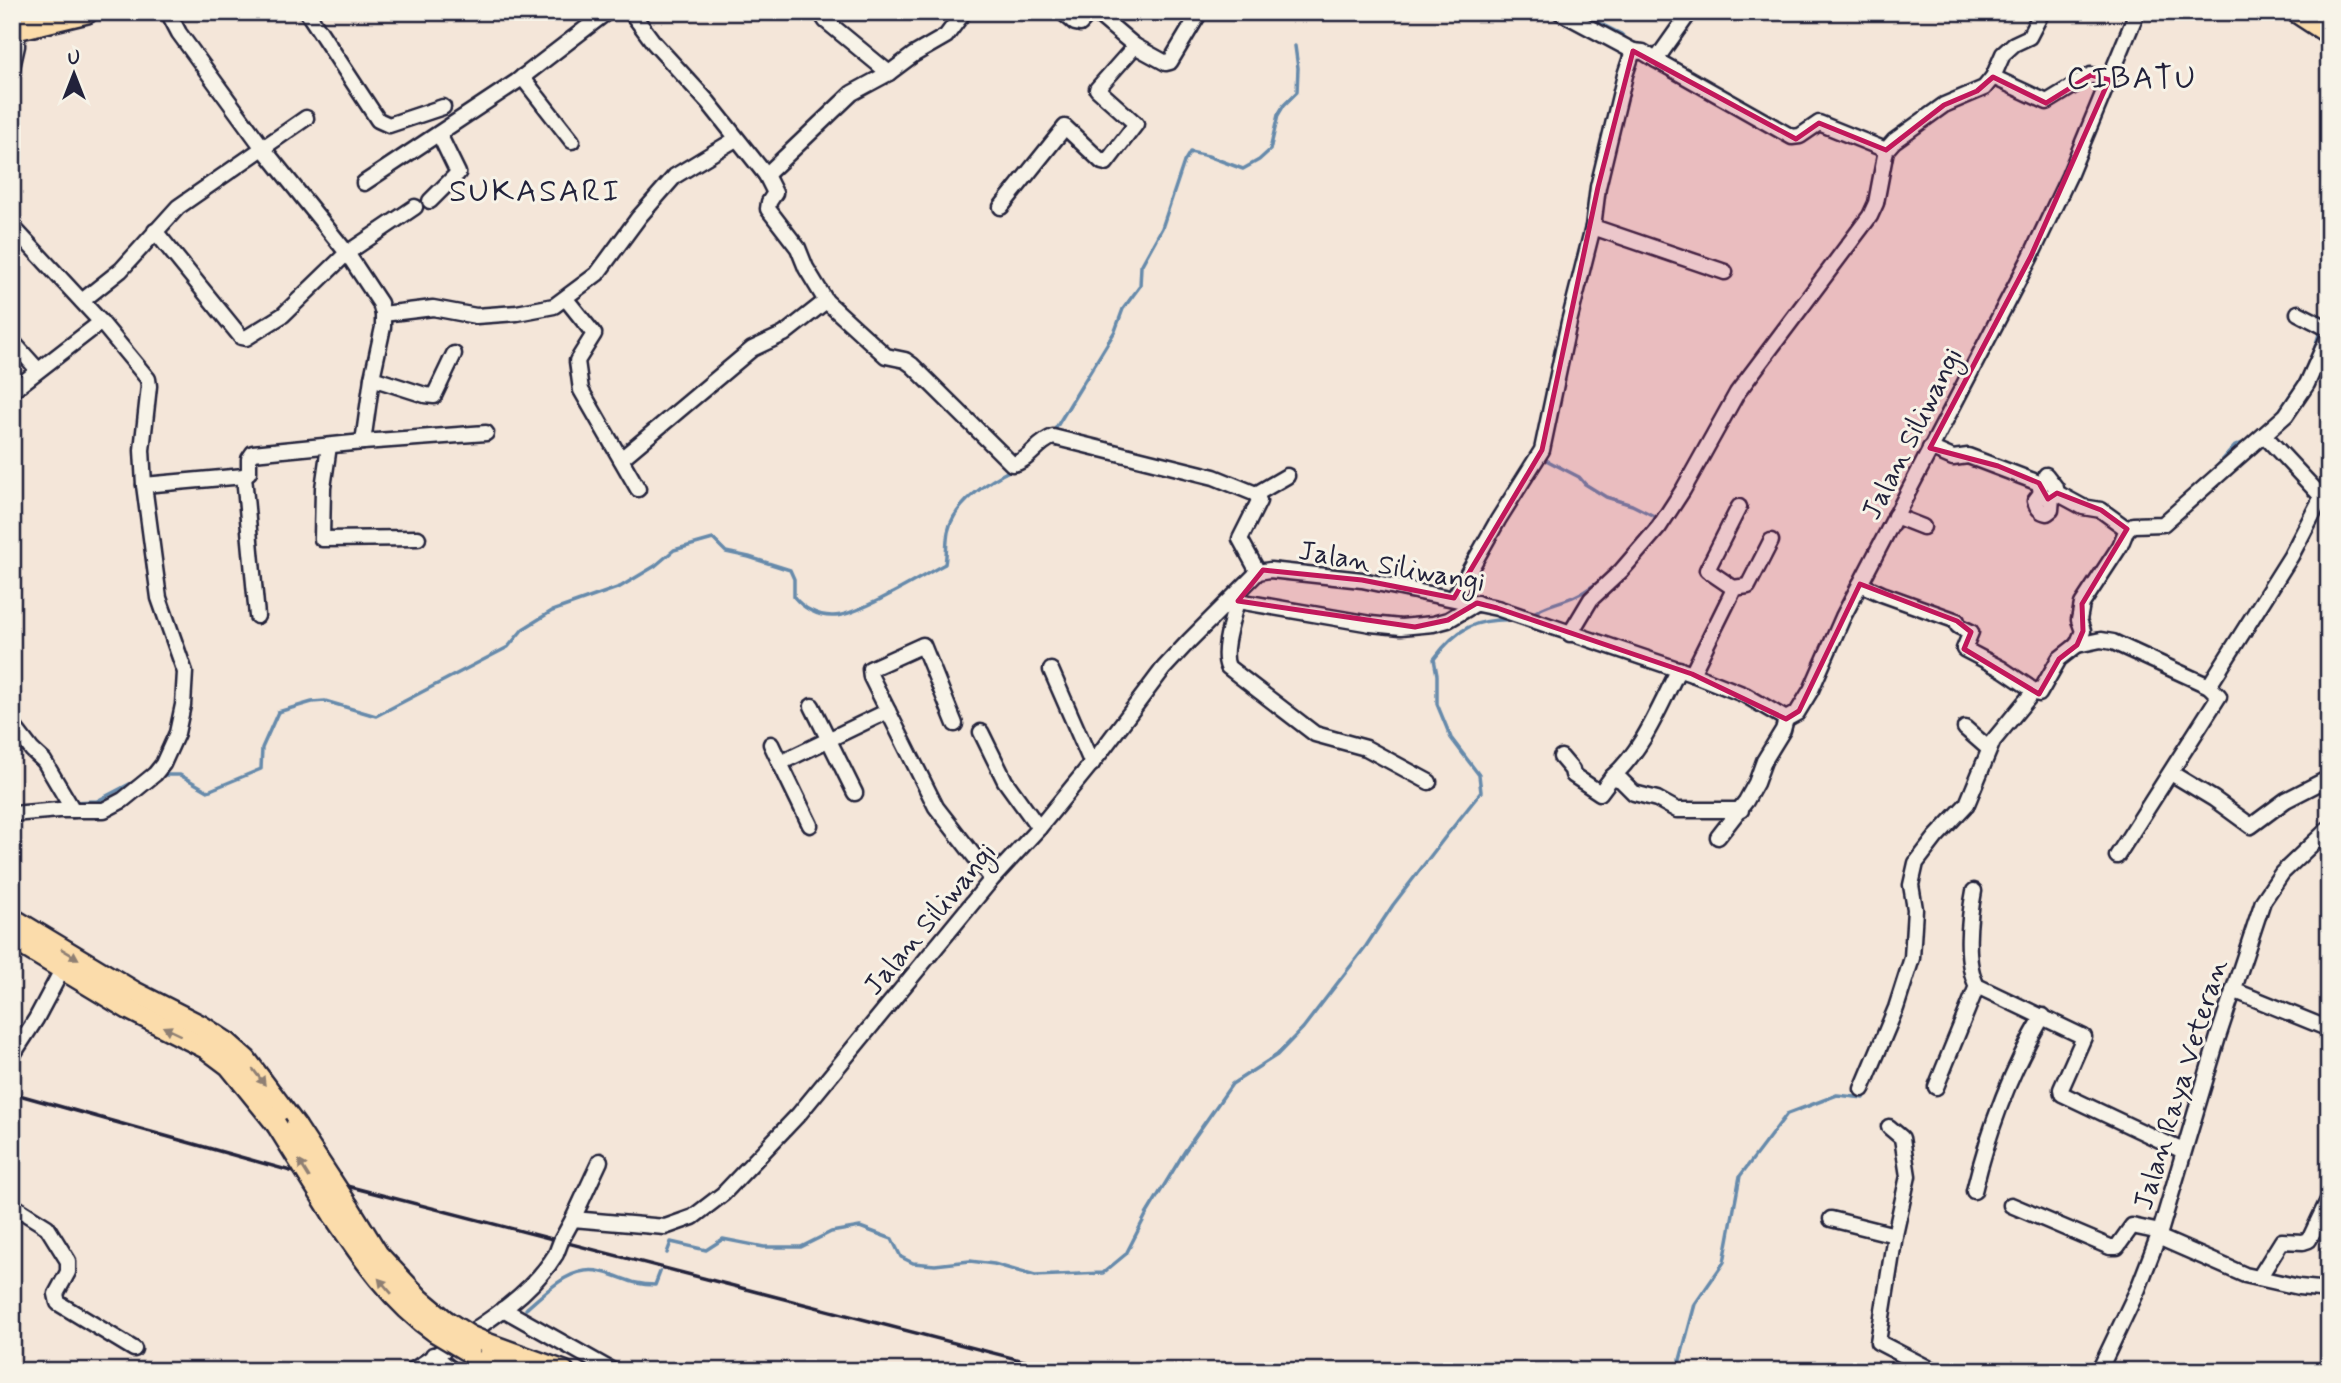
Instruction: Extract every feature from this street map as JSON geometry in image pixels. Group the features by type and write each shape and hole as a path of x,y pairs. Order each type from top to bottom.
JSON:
{"highway":[{"path":"15,30 87,12"},
{"path":"2297,12 2329,33"}],"main road":[{"path":"12,918 135,992 202,1026 246,1059 296,1126 341,1211"},
{"path":"12,939 128,1009 205,1048 229,1066 341,1211 420,1299 440,1326 470,1336 477,1348 515,1371"},
{"path":"477,1348 564,1371"}],"street":[{"path":"168,12 179,33 263,148 347,253 380,303 383,327 363,442"},
{"path":"307,12 377,120 383,125 443,107"},
{"path":"364,183 522,77 607,12"},
{"path":"631,12 766,175 775,193 768,209 798,248 806,268 826,301 886,356 905,360 912,365 1011,464 1016,465 1024,460 1045,439 1053,437 1214,477 1256,494 1259,501 1240,539 1258,572"},
{"path":"820,12 826,21 889,73"},
{"path":"766,175 852,93 889,73 952,31 964,12"},
{"path":"1062,12 1080,24 1093,12 1135,46 1165,63 1169,63 1200,12"},
{"path":"1560,12 1584,18 1633,51 1643,52 1792,137 1800,136 1819,124 1886,150"},
{"path":"1656,60 1690,12"},
{"path":"1570,634 1591,599 1630,561 1659,527 1683,490 1737,393 1865,223 1876,204 1886,150 1894,141 1944,105 1978,91 1993,77 2008,48 2032,33 2042,12"},
{"name":"Jalan Siliwangi","path":"573,1219 665,1227 693,1217 723,1194 799,1114 992,879 1039,828 1092,764 1163,669 1189,641 1239,597 1258,572 1301,572 1362,580 1477,603 1686,671 1745,695 1786,719 1797,713 1860,584 2031,256 2069,176 2137,12"},
{"path":"12,68 17,46 15,30"},
{"path":"1001,207 1065,127 1106,163 1136,124 1097,89 1135,46"},
{"path":"1454,598 1542,450 1569,322 1593,227 1598,187 1633,51"},
{"path":"1993,77 2042,102 2050,101 2091,75 2109,80"},
{"path":"522,77 572,141"},
{"path":"82,301 121,270 178,207 306,118"},
{"path":"430,201 458,173 439,134"},
{"path":"383,314 426,308 465,315 517,313 554,306 597,274 639,217 675,176 736,139"},
{"path":"155,231 241,337 246,338 283,315 347,253 415,207"},
{"path":"12,226 101,322 148,379 142,450 144,485 159,598 185,672 183,705 177,733 155,775 123,800 104,810 12,814"},
{"path":"1593,227 1726,272"},
{"path":"566,299 594,334 578,356 578,381 638,489"},
{"path":"621,459 752,349 784,334 826,301"},
{"path":"2298,313 2329,329"},
{"path":"12,391 101,322"},
{"path":"2077,645 2083,631 2079,620 2082,604 2120,546 2127,529 2133,525 2163,524 2286,415 2307,384 2329,335"},
{"path":"12,341 38,370"},
{"path":"372,378 434,396 454,354"},
{"path":"144,485 244,476 249,472 249,459 253,453 486,433"},
{"path":"2264,435 2321,496"},
{"path":"329,446 323,488 322,539 418,538"},
{"path":"1930,448 1953,458 1965,455 1998,466 2039,483 2050,494 2082,507 2101,510 2127,529"},
{"path":"2046,475 2056,488 2050,494"},
{"path":"244,476 257,616"},
{"path":"1256,494 1287,476"},
{"path":"2209,686 2291,556 2329,482"},
{"path":"1739,507 1707,570 1733,588 1748,586 1771,541"},
{"path":"1895,516 1923,527"},
{"path":"1860,584 1957,621 1958,626 1971,632 1964,649 2002,669 2036,692"},
{"path":"1561,757 1573,775 1600,793 1612,777 1627,764 1686,671 1731,596 1733,588"},
{"path":"1429,782 1366,748 1315,734 1228,667 1225,658 1239,597 1371,624 1401,627 1448,620 1477,603"},
{"path":"1862,1090 1896,1008 1912,958 1915,909 1911,885 1916,863 1967,804 1988,749 2036,692 2059,659 2077,645 2101,640 2113,642 2209,686 2219,694 2117,856"},
{"path":"955,724 923,645 870,669 871,677 936,807 992,879"},
{"path":"1051,670 1092,764"},
{"path":"812,706 855,793"},
{"path":"780,763 888,712"},
{"path":"1718,836 1741,810 1756,783 1764,761 1783,730 1786,719"},
{"path":"12,724 44,761 73,810"},
{"path":"1969,731 1988,749"},
{"path":"981,732 1005,780 1039,828"},
{"path":"771,744 810,825"},
{"path":"2171,773 2251,826 2286,800 2320,780 2329,778"},
{"path":"1612,777 1621,780 1634,793 1657,799 1677,810 1741,810"},
{"name":"Jalan Raya Veteran","path":"2099,1371 2159,1235 2257,917 2282,873 2329,828"},
{"path":"1974,891 1969,930 1972,977 1977,986 2084,1037 2061,1090 2062,1094 2183,1151"},
{"path":"12,1056 36,1019 62,970"},
{"path":"1936,1087 1977,986"},
{"path":"2233,990 2329,1029"},
{"path":"1974,1191 1985,1145 2010,1076 2042,1016"},
{"path":"1889,1126 1902,1138 1908,1176 1882,1305 1878,1342 1934,1371"},
{"path":"412,1371 503,1309 531,1284 558,1248 600,1161"},
{"path":"2259,1279 2282,1241 2309,1240 2329,1198"},
{"path":"12,1205 47,1227 68,1261 68,1272 56,1294 58,1303 134,1349"},
{"path":"2011,1205 2110,1247 2117,1247 2132,1226 2159,1235 2231,1270 2259,1279 2329,1290"},
{"path":"1830,1219 1895,1235"},
{"path":"503,1309 613,1371"},
{"path":"433,1355 453,1370"}],"highlighted area":[{"path":"1633,51 1796,139 1819,123 1886,150 1944,105 1977,91 1993,77 2046,103 2091,75 2109,80 2031,256 1930,448 1998,466 2039,483 2048,499 2057,493 2101,510 2127,529 2082,604 2083,631 2077,645 2059,659 2039,694 1964,649 1971,632 1957,621 1860,584 1799,711 1786,719 1692,674 1477,603 1448,620 1415,627 1238,601 1263,570 1362,580 1454,598 1542,450 1598,187"}],"waterway":[{"path":"1586,12 1587,17 1621,34 1632,44"},
{"path":"1054,431 1115,331 1123,309 1140,286 1141,266 1162,228 1184,162 1190,152 1243,169 1270,150 1278,115 1297,92 1295,46"},
{"path":"2311,360 2320,331"},
{"path":"2278,413 2303,376"},
{"path":"2212,472 2235,446 2247,441"},
{"path":"1547,451 1546,460 1579,477 1606,497 1632,505 1656,517 1636,544"},
{"path":"159,775 180,775 208,791 261,769 262,748 278,712 325,701 376,716 508,647 523,629 552,611 620,587 655,566 674,550 713,539 726,552 790,570 794,579 794,597 811,611 821,615 843,615 888,595 945,564 948,532 957,512 984,486 1013,469"},
{"path":"1531,615 1586,591 1619,563"},
{"path":"667,1253 671,1242 706,1250 723,1239 764,1247 801,1247 831,1232 860,1227 892,1239 901,1257 913,1263 935,1265 970,1261 994,1264 1035,1276 1103,1273 1126,1254 1185,1151 1232,1084 1277,1055 1303,1028 1366,946 1393,905 1481,792 1479,775 1451,738 1437,704 1434,659 1442,648 1468,627 1489,621 1515,620"},
{"path":"2064,647 2073,637 2076,627"},
{"path":"72,802 97,801 139,779"},
{"path":"1677,1371 1695,1304 1724,1262 1740,1176 1787,1114 1837,1095 1864,1098 1867,1091"},
{"path":"526,1309 551,1287 580,1272 602,1272 647,1285 655,1285 660,1272"}],"railway":[{"path":"12,1093 312,1177 1063,1371"}],"district":[{"name":"CIBATU","path":"2132,77"},
{"name":"SUKASARI","path":"535,190"}]}
